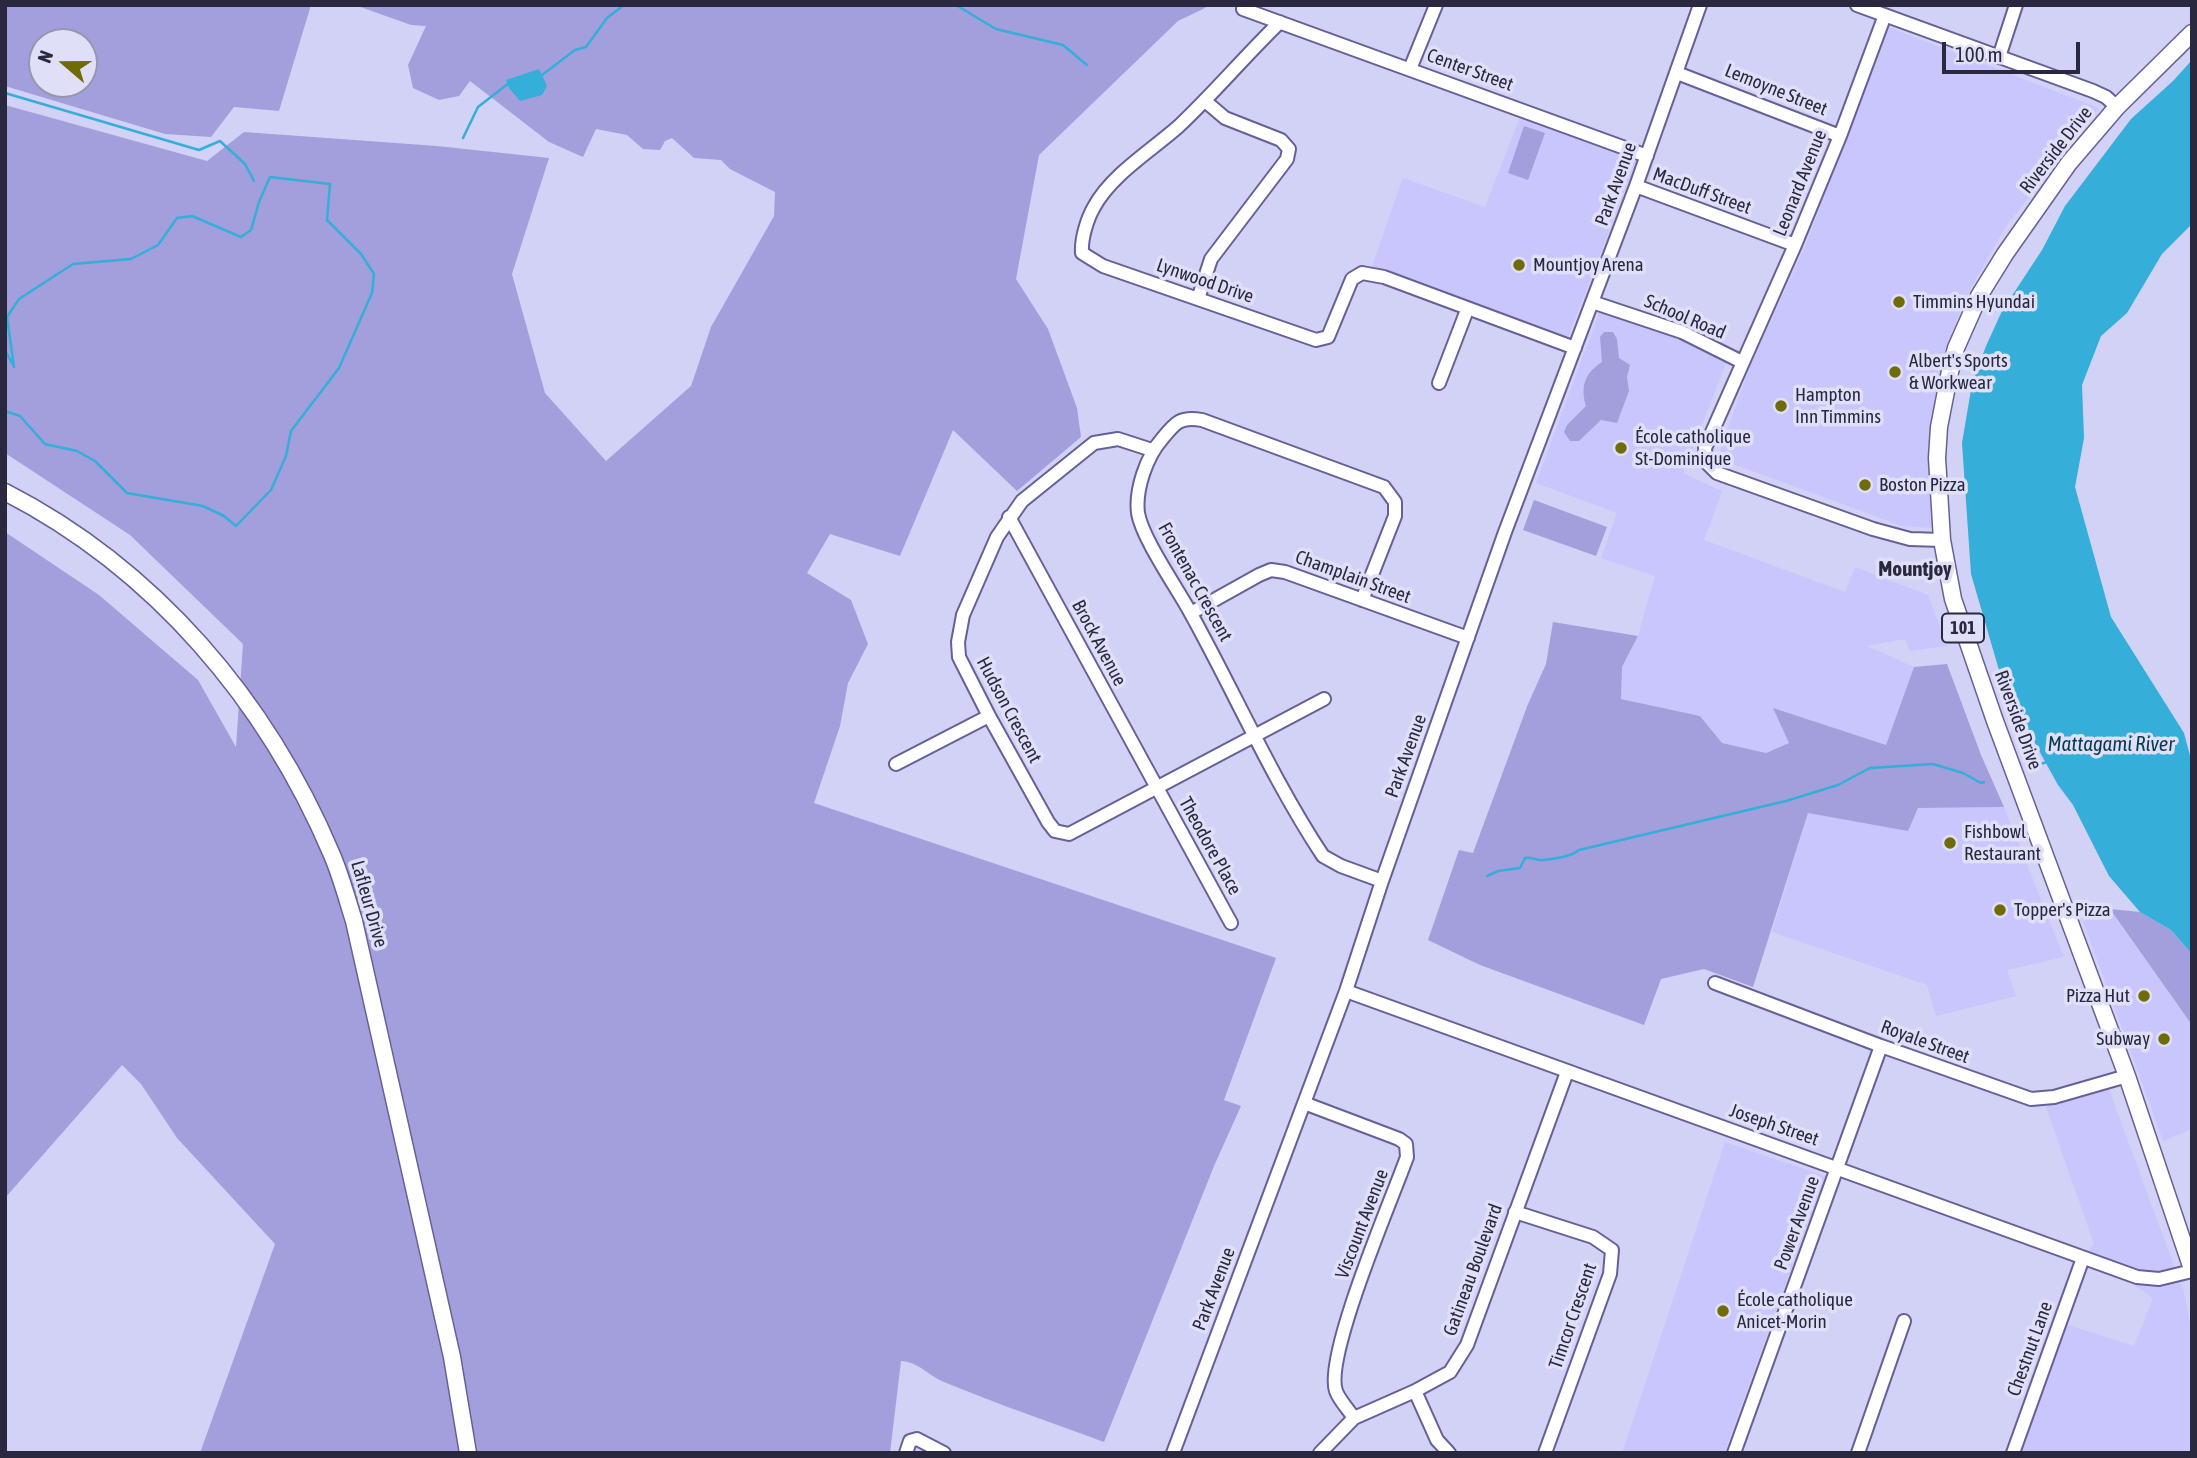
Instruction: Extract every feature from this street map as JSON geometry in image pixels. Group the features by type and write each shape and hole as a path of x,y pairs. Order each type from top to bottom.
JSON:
{"main road":[{"name":"Riverside Drive","path":"2192,33 2117,107 2069,163 1979,296 1960,339 1949,376 1937,458 1942,540 1953,599 2127,1076 2192,1270"},
{"name":"Lafleur Drive","path":"5,492 104,554 148,591 193,635 244,697 274,742 309,804 334,858 354,921 452,1357 468,1453"}],"street":[{"path":"1410,69 1436,5"},
{"name":"Park Avenue","path":"1173,1453 1346,990 1505,532 1636,186 1700,5"},
{"path":"1857,5 2103,95 2117,107"},
{"path":"1999,57 2017,5"},
{"name":"Center Street","path":"1243,9 1647,156"},
{"name":"Leonard Avenue","path":"1742,362 1840,136 1885,15"},
{"name":"Lynwood Drive","path":"1280,22 1205,101 1112,183 1093,207 1081,244 1082,253 1103,266 1316,340 1328,337 1352,279 1362,273 1384,277 1575,348"},
{"name":"Lemoyne Street","path":"1677,73 1840,136"},
{"path":"1198,299 1211,259 1287,159 1289,149 1280,140 1226,118 1205,101"},
{"name":"MacDuff Street","path":"1636,186 1795,245"},
{"name":"School Road","path":"1592,302 1682,332 1742,362 1705,448 1706,462 1717,473 1873,529 1910,538 1942,540"},
{"path":"1439,383 1467,310"},
{"name":"Frontenac Crescent","path":"1362,600 1395,516 1395,502 1384,487 1188,417 1174,424 1152,450 1138,496 1138,514 1144,531 1323,856 1341,866 1382,881"},
{"name":"Hudson Crescent","path":"1152,450 1118,439 1094,443 1022,501 1009,517 986,558 963,615 958,642 959,657 989,716 1055,831 1069,834 1324,699"},
{"name":"Brock Avenue","path":"1009,517 1155,787"},
{"name":"Champlain Street","path":"1191,613 1271,570 1285,572 1468,638"},
{"path":"897,764 989,716"},
{"name":"Theodore Place","path":"1155,787 1231,923"},
{"name":"Royale Street","path":"1715,983 2031,1099 2054,1097 2127,1076"},
{"name":"Joseph Street","path":"1346,990 2083,1258 2147,1279 2178,1276 2192,1270"},
{"name":"Power Avenue","path":"1734,1453 1881,1046"},
{"name":"Gatineau Boulevard","path":"1320,1453 1354,1418 1450,1372 1466,1345 1567,1072"},
{"name":"Viscount Avenue","path":"1304,1103 1406,1144 1407,1157 1343,1327 1335,1364 1336,1391 1354,1418"},
{"name":"Timcor Crescent","path":"1515,1212 1593,1237 1612,1250 1610,1275 1545,1453"},
{"name":"Chestnut Lane","path":"2012,1453 2083,1258"},
{"path":"1858,1453 1904,1321"},
{"path":"1415,1391 1437,1440 1449,1453"},
{"path":"905,1453 910,1441 917,1439 944,1453"}],"shaded area":[{"path":"5,5 311,5 279,111 234,107 211,137 165,134 45,98 98,98 98,28 28,28 28,93 5,86"},
{"path":"355,5 1207,5 1178,21 1039,155 1016,279 1048,329 1077,408 1081,437 1017,491 953,430 900,556 830,534 807,573 851,600 868,644 848,683 840,726 814,803 1276,958 1224,1100 1241,1106 1214,1166 1104,1442 964,1390 912,1363 901,1361 890,1453 200,1453 275,1244 177,1138 141,1084 122,1065 5,1198 5,532 99,595 198,680 236,747 243,644 130,535 5,453 5,105 207,161 244,132 437,146 549,158 512,274 545,393 606,461 691,386 711,327 774,216 775,192 730,169 721,160 694,158 672,138 665,141 660,150 643,149 627,135 596,129 583,157 549,142 470,81 459,96 439,100 413,88 408,65 426,26 411,25"},
{"path":"1888,27 2099,108 2004,229 1964,301 1948,344 1929,442 1932,528 1902,526 1717,458 1750,367 1807,242"},
{"path":"1520,117 1637,159 1568,337 1372,266 1403,178 1485,207"},
{"path":"1524,126 1545,133 1528,180 1508,173"},
{"path":"1600,310 1699,345 1727,361 1683,473 1722,491 1704,540 1845,592 1855,567 1928,595 1947,646 1910,651 1905,639 1867,646 1914,667 1886,746 1774,709 1789,743 1766,753 1721,743 1700,716 1621,699 1622,667 1638,636 1655,576 1601,558 1617,513 1536,483"},
{"path":"1604,332 1613,332 1617,339 1619,358 1630,365 1627,377 1629,391 1617,423 1601,420 1579,441 1570,441 1564,432 1567,425 1586,406 1585,381 1591,371 1602,362 1600,337"},
{"path":"1534,500 1607,527 1596,556 1523,530"},
{"path":"1553,622 1638,636 1622,667 1621,699 1700,716 1722,743 1766,753 1789,743 1773,708 1886,745 1914,667 1947,664 1981,755 2004,807 1918,808 1908,831 1808,813 1753,987 1704,969 1661,979 1644,1025 1480,965 1428,940 1459,850 1473,853 1528,704 1546,664"},
{"path":"2004,807 2064,957 2007,970 2016,996 1936,1016 1927,985 1772,932 1808,813"},
{"path":"2110,909 2192,1025 2192,1129 2163,1141 2083,921"},
{"path":"2110,909 2140,912 2171,930 2192,954 2192,1025"},
{"path":"2103,1074 2184,1292 2192,1335 2192,1453 2018,1453 2065,1324 2134,1346 2153,1298 2087,1253 2094,1244 2046,1107"},
{"name":"École catholique Anicet-Morin","path":"1725,1142 1825,1176 1724,1453 1622,1453"}],"water":[{"name":"Mattagami River","path":"2192,60 2192,224 2162,254 2127,313 2101,336 2082,385 2084,438 2075,487 2111,617 2184,733 2192,763 2192,954 2171,930 2140,912 2109,876 2073,805 2058,785 2001,677 1971,574 1962,443 1972,384 1986,346 2002,311 2042,250 2065,206 2131,119"},
{"path":"539,69 547,86 542,95 520,101 506,80"}],"waterway":[{"path":"542,75 575,50 586,47 607,18 624,5"},
{"path":"956,5 996,29 1063,45 1087,65"},
{"path":"463,138 478,107 509,83"},
{"path":"5,93 199,150 220,141 245,164 254,181"},
{"path":"5,350 14,367 7,317 19,299 73,264 131,259 158,245 177,218 192,216 241,237 251,230 270,177 330,184 327,220 361,254 374,274 372,293 339,368 291,431 286,456 271,490 236,526 224,516 203,506 127,493 95,461 77,451 45,444 20,416 5,411"},
{"path":"2037,765 2047,762"},
{"path":"1487,876 1498,871 1520,868 1525,858 1541,860 1562,857 1579,850 1786,801 1838,785 1870,768 1933,764 1984,782"}],"place":[{"name":"Mountjoy Arena","path":"1519,265"},
{"name":"Timmins Hyundai","path":"1899,302"},
{"name":"Albert's Sports & Workwear","path":"1895,372"},
{"name":"Hampton Inn Timmins","path":"1781,406"},
{"name":"École catholique St-Dominique","path":"1621,448"},
{"name":"Boston Pizza","path":"1865,485"},
{"name":"Fishbowl Restaurant","path":"1950,843"},
{"name":"Topper's Pizza","path":"2000,910"},
{"name":"Pizza Hut","path":"2144,996"},
{"name":"Subway","path":"2164,1039"},
{"name":"École catholique Anicet-Morin","path":"1723,1311"}],"district":[{"name":"Mountjoy","path":"1915,569"}]}
